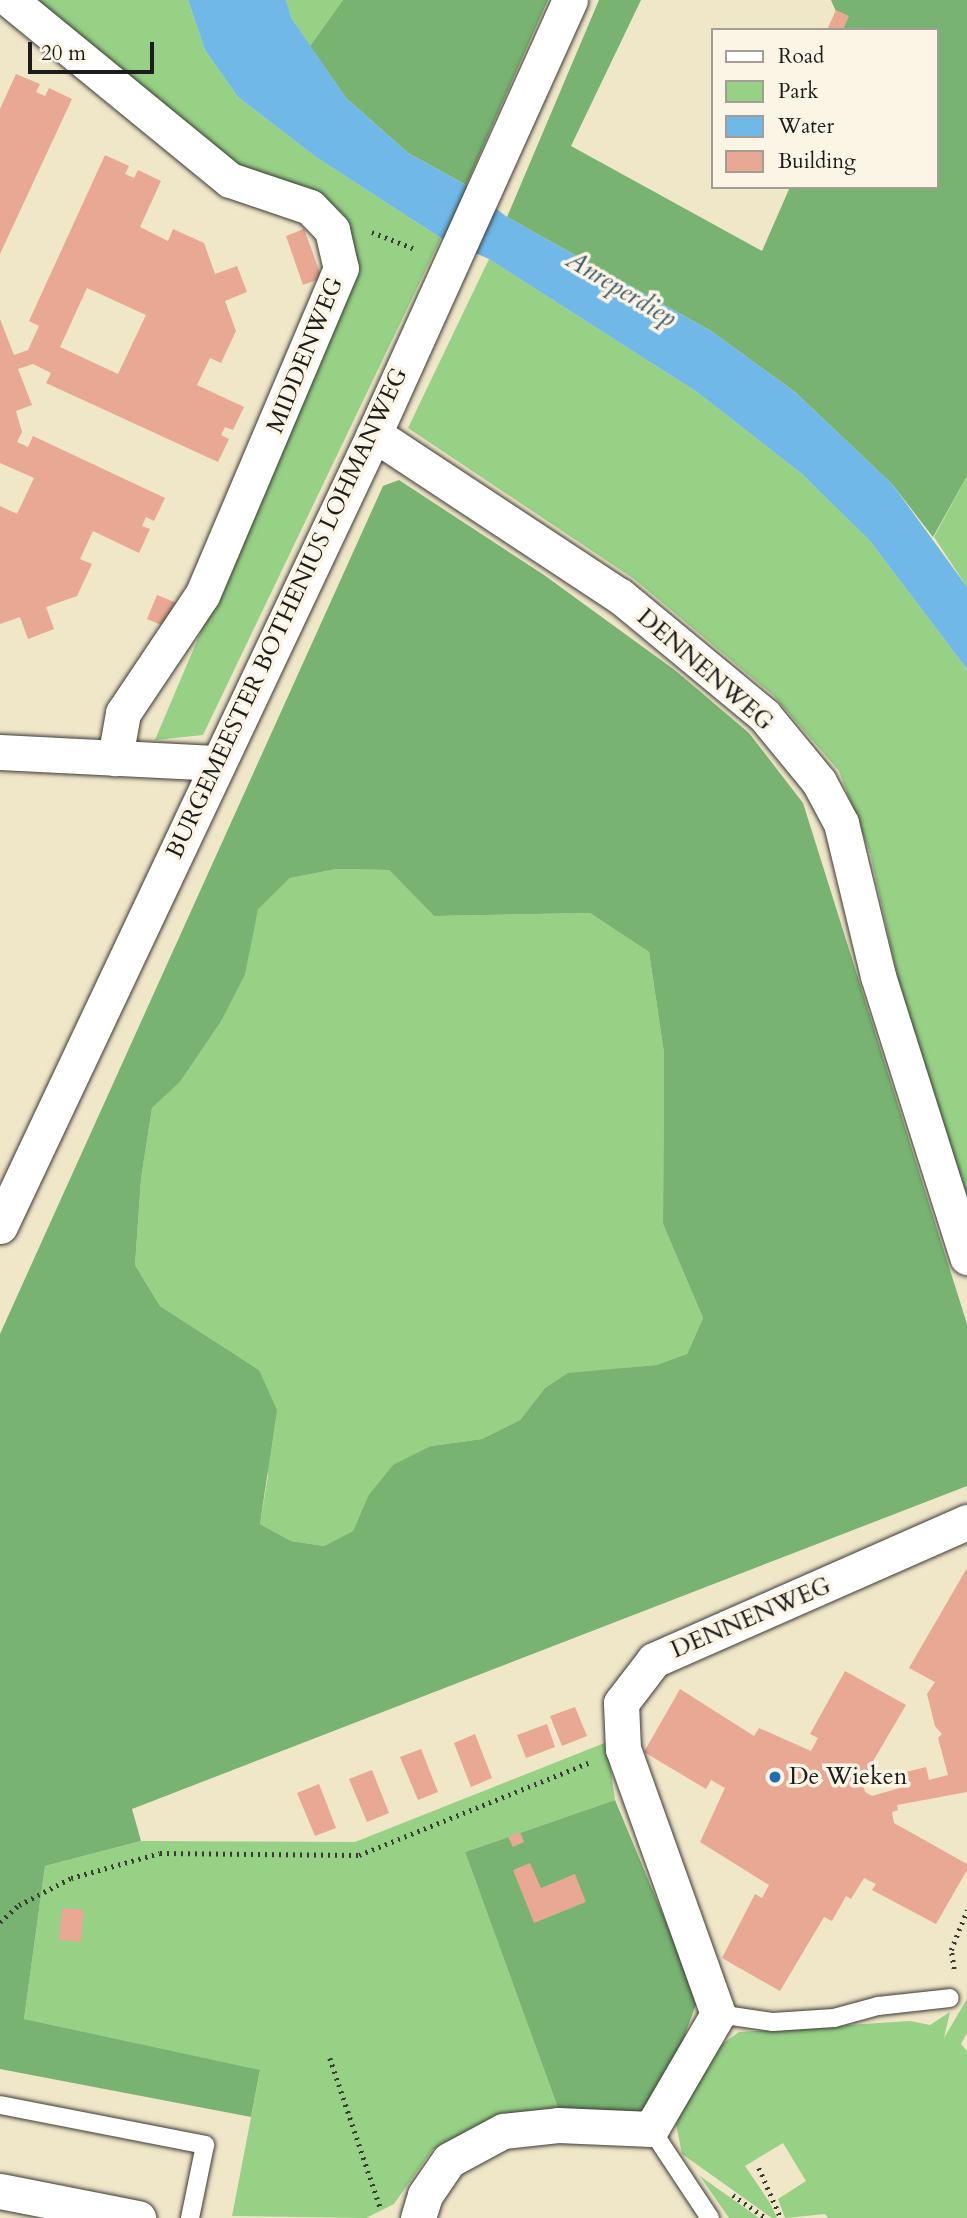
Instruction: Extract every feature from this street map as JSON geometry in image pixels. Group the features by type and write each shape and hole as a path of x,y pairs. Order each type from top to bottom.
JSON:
{"street":[{"path":"10,0 191,152 230,180 310,207 332,230"},
{"name":"BURGEMEESTER BOTHENIUS LOHMANWEG","path":"0,1226 215,764 374,433 570,0"},
{"name":"MIDDENWEG","path":"114,758 123,713 202,595 329,303 341,268 332,230"},
{"name":"DENNENWEG","path":"374,433 620,596 764,715 819,782 841,823 878,976 967,1257"},
{"path":"0,752 215,764"},
{"name":"DENNENWEG","path":"718,2014 623,1749 621,1703 654,1660 967,1522"},
{"path":"418,2218 425,2195 449,2160 503,2132 558,2125 651,2129 718,2014"},
{"path":"0,2191 138,2218"}],"lane":[{"path":"718,2014 773,2022 822,2019 878,2006 950,1998"},
{"path":"0,2105 205,2145 190,2218"},
{"path":"651,2129 710,2218"}],"path":[{"path":"332,230 379,232 451,262"},
{"path":"0,1922 19,1905 71,1878 160,1853 359,1854 623,1749"},
{"path":"950,1998 954,1973 951,1950 967,1910"},
{"path":"330,2058 383,2218"},
{"path":"759,2168 781,2218"}],"green space":[{"path":"35,0 188,0 205,50 238,97 316,157 441,238 203,735 155,740 356,266"},
{"path":"286,0 343,0 310,46 292,19"},
{"path":"343,0 548,0 466,185 408,153 346,98 310,46"},
{"path":"599,0 641,0 571,146 762,251 789,189 939,189 939,28 843,28 831,0 967,0 967,476 933,537 892,484 795,392 711,331 507,217"},
{"path":"489,259 697,392 802,474 870,541 967,669 967,1213 899,983 870,853 839,771 774,696 634,579 408,428"},
{"path":"967,476 967,587 934,537"},
{"path":"399,480 544,575 676,671 749,733 803,803 967,1324 967,1486 132,1809 141,1841 45,1866 24,2019 260,2070 251,2117 0,2069 0,1334 383,486","holes":["337,869 389,870 434,916 590,913 649,952 664,1053 663,1224 703,1318 687,1354 656,1365 568,1373 545,1388 520,1420 482,1439 431,1446 393,1465 368,1496 353,1531 324,1546 291,1541 260,1524 277,1410 259,1370 160,1306 135,1265 141,1179 152,1108 180,1082 222,1020 245,975 258,909 290,878"]},
{"path":"337,869 389,870 434,916 590,913 649,952 664,1053 663,1224 703,1318 687,1354 656,1365 568,1374 545,1388 520,1420 482,1439 431,1446 368,1496 353,1531 324,1546 291,1541 260,1524 268,1476 259,1370 160,1306 135,1265 141,1179 152,1108 180,1082 222,1020 245,975 257,909 290,878"},
{"path":"607,1742 615,1800 465,1852 562,2119 502,2113 432,2150 394,2204 366,2218 232,2216 260,2071 24,2019 45,1866 141,1841 355,1842"},
{"path":"615,1800 698,1999 680,2048 639,2125 562,2119 465,1852"},
{"path":"967,1999 967,2033 961,2044 967,2051 967,2218 828,2218 825,2214 785,2218 778,2199 806,2181 783,2143 745,2166 770,2203 777,2218 772,2218 682,2154 676,2124 681,2105 714,2050 739,2032 910,2021 930,2025 950,2012 944,2038"},
{"path":"700,2176 759,2218 729,2218"}],"water":[{"name":"Anreperdiep","path":"188,0 286,0 292,19 346,98 408,153 466,185 507,217 711,331 795,392 892,484 967,587 967,669 870,541 802,474 697,392 489,259 441,238 316,157 238,97 205,50"}],"building":[{"path":"836,10 849,16 844,28 828,28"},
{"path":"16,74 40,84 36,92 45,96 49,88 72,99 0,254 0,109"},
{"path":"105,155 129,166 125,174 134,178 138,170 161,181 140,227 168,241 173,229 204,243 215,274 237,266 247,292 225,301 236,331 221,363 210,358 197,385 244,407 233,430 225,427 221,435 229,439 218,462 46,383 51,373 33,364 18,369 32,405 16,411 22,432 17,442 28,447 33,436 165,498 154,521 146,517 142,526 150,529 139,553 93,531 80,559 92,564 77,596 46,607 54,629 28,639 20,617 0,624 0,506 17,514 34,478 0,463 0,319 14,355 28,350 39,326 29,321","holes":["87,288 146,315 118,374 60,347"]},
{"path":"304,229 322,278 303,285 286,236"},
{"path":"157,595 177,603 166,627 147,619"},
{"name":"De Wieken","path":"967,1568 967,1792 897,1805 898,1810 892,1812 894,1823 967,1864 967,1870 936,1924 872,1890 876,1884 864,1878 851,1899 846,1896 832,1921 824,1917 780,1991 722,1958 755,1894 762,1898 769,1885 700,1842 725,1788 711,1780 706,1789 644,1752 680,1689 754,1736 759,1728 811,1751 818,1738 810,1734 845,1671 906,1705 862,1780 865,1792 872,1796 903,1787 902,1773 926,1767 929,1780 948,1775 938,1738 942,1734 935,1726 927,1694 935,1682 909,1668"},
{"path":"575,1707 587,1736 562,1746 550,1716"},
{"path":"547,1724 555,1747 526,1758 517,1735"},
{"path":"475,1734 492,1778 471,1787 454,1743"},
{"path":"421,1749 438,1792 418,1800 400,1757"},
{"path":"372,1770 389,1813 367,1822 349,1779"},
{"path":"319,1784 336,1828 315,1836 297,1793"},
{"path":"520,1832 524,1842 513,1847 508,1837"},
{"path":"530,1863 541,1888 575,1874 586,1902 534,1923 513,1870"},
{"path":"62,1908 84,1910 81,1942 59,1940"}],"place":[{"name":"De Wieken","path":"775,1777"}]}
